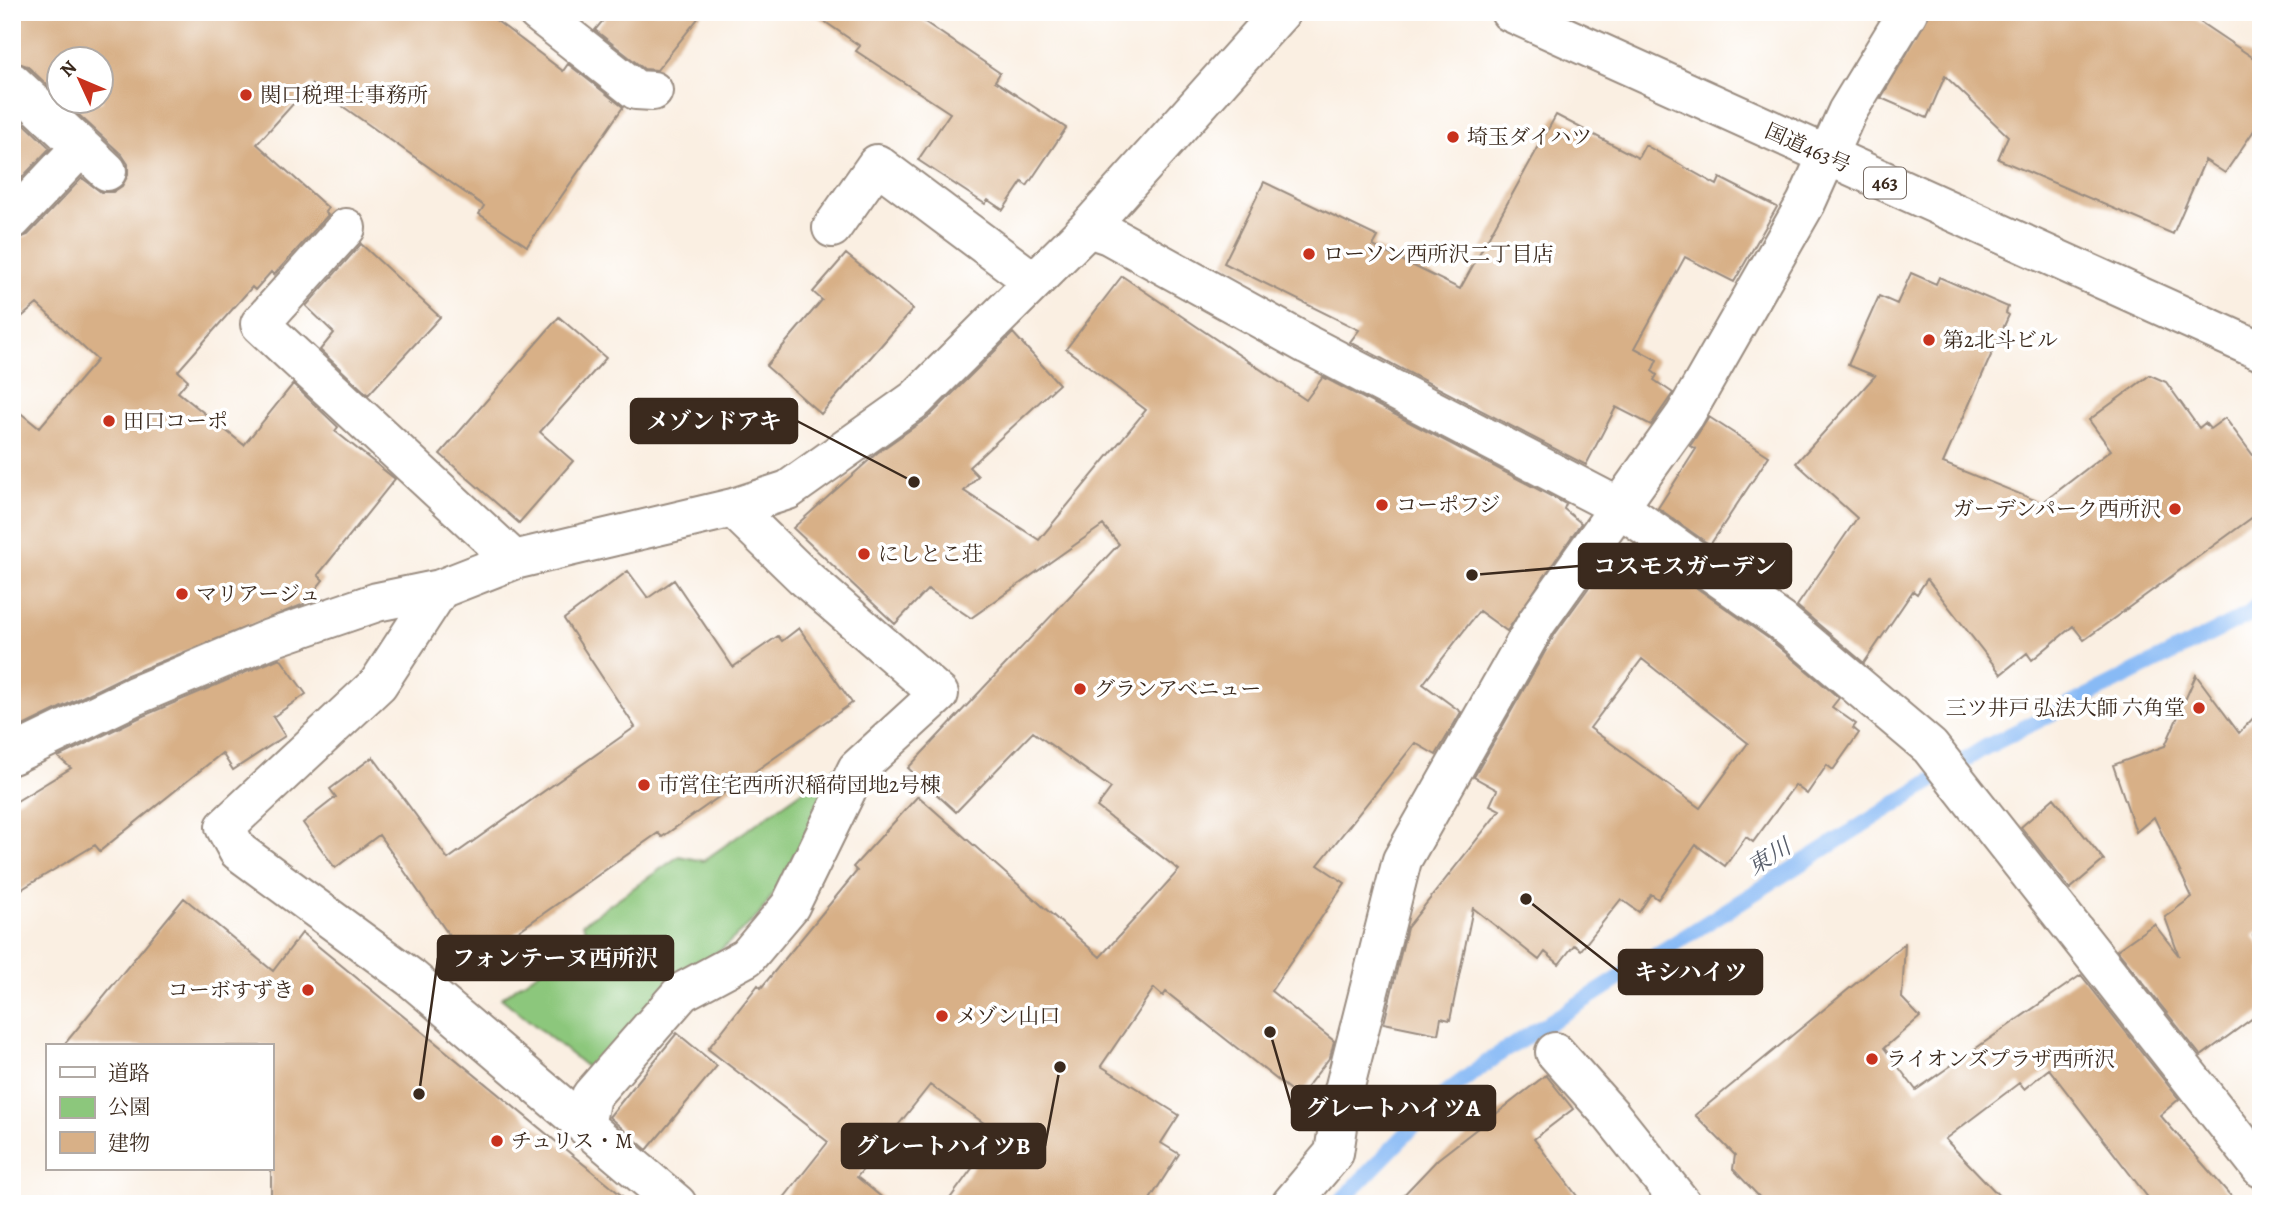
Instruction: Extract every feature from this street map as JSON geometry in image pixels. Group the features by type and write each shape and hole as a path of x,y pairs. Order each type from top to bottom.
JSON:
{"main road":[{"path":"537,12 636,90 653,91"},
{"path":"12,755 135,696 269,639 377,602 440,589 514,560 733,508 788,490 916,399 1088,228 1281,12"},
{"name":"国道463号","path":"1510,12 2261,351"},
{"path":"1291,1204 1335,1153 1343,1094 1402,860 1537,622 1685,415 1828,157 1847,112 1908,12"},
{"path":"12,82 94,159 12,220"},
{"path":"832,228 877,164 1033,281"},
{"path":"1088,228 1109,235 1308,345 1619,507 1781,621 1930,747 2261,1168"},
{"path":"346,229 260,324 514,560"},
{"path":"585,1126 591,1096 682,992 747,957 790,906 856,769 939,694 804,577 733,508"},
{"path":"440,589 378,684 225,827 238,851 411,978 677,1204"},
{"path":"1555,1052 1611,1115 1682,1204"}],"green space":[{"path":"835,768 839,772 776,890 759,915 723,948 700,963 594,1073 501,998 589,936 582,924 679,856 703,861"}],"building":[{"path":"12,12 485,12 563,71 568,64 623,107 527,246 479,214 484,206 311,84 257,144 328,208 325,212 328,215 274,275 271,272 255,290 252,287 178,371 188,380 178,392 244,445 293,384 338,427 335,431 395,479 318,575 323,580 304,604 125,676 23,726 12,717 12,406 39,428 97,360 37,304 12,325 12,241 28,235 82,178 101,192 113,192 122,186 128,175 128,164 122,155 80,116 116,116 116,46 46,46 46,84 27,66 12,61"},
{"path":"610,12 703,12 657,70 644,69 595,30"},
{"path":"811,12 910,12 1000,73 995,81 1066,128 1027,186 1022,182 1003,210 988,200 985,204 918,160 950,113 856,51 860,46"},
{"path":"1931,12 2185,12 2261,63 2261,120 2225,173 2205,160 2173,234 1998,159 2008,136 1945,76 1927,118 1881,98"},
{"path":"12,112 50,148 12,188"},
{"path":"1556,115 1638,158 1645,145 1717,185 1720,178 1777,207 1734,282 1685,257 1635,348 1657,360 1652,371 1657,375 1654,380 1673,393 1651,425 1616,407 1586,465 1350,342 1359,330 1224,263 1264,182 1378,237 1373,246 1460,289"},
{"path":"361,244 440,317 368,395 320,350 334,333 306,306"},
{"path":"846,254 913,309 821,414 766,366 822,300 813,292"},
{"path":"1911,273 1936,284 1939,277 2008,307 2006,313 2009,315 1943,463 2042,503 2111,450 2089,420 2150,375 2166,382 2199,428 2205,423 2210,429 2225,418 2261,466 2261,511 2084,640 2073,626 2032,660 2027,653 2001,674 1927,579 1917,594 1913,591 1864,663 1797,606 1857,518 1796,463 1875,376 1848,365 1879,296 1897,304"},
{"path":"1122,276 1306,400 1323,377 1566,504 1564,509 1581,523 1507,631 1479,611 1423,684 1461,712 1436,755 1415,743 1318,865 1345,883 1271,991 1334,1041 1330,1057 1299,1097 1166,992 1163,996 1154,988 1101,1066 1179,1115 1161,1143 1179,1154 1147,1204 946,1204 998,1133 930,1085 857,1177 890,1204 779,1204 828,1142 708,1049 758,985 761,988 857,871 853,867 918,796 1100,957 1179,870 1097,807 1111,788 1033,732 956,812 908,768 1119,544 1103,525 971,618 928,589 895,624 793,528 877,453 931,415 1013,333 1059,384 969,467 978,476 964,491 1039,540 1146,410 1066,349"},
{"path":"559,317 606,358 540,432 573,461 519,523 440,454"},
{"path":"1709,417 1769,456 1710,545 1658,508 1696,449 1690,446"},
{"path":"1634,544 1768,638 1839,698 1832,707 1856,724 1853,728 1859,733 1833,770 1827,765 1807,794 1795,785 1753,842 1746,837 1725,866 1696,845 1658,899 1651,894 1639,912 1621,899 1581,950 1574,945 1559,964 1545,952 1539,960 1473,908 1450,1020 1441,1018 1438,1034 1384,1023 1407,928 1500,810 1490,805 1497,790 1474,777 1555,634 1616,550 1626,558","holes":["1642,659 1748,743 1700,808 1590,728"]},
{"name":"市営住宅西所沢稲荷団地2号棟","path":"628,571 648,598 674,580 733,667 778,636 782,641 799,628 852,703 662,837 658,833 470,965 379,835 335,868 303,823 336,797 330,789 373,757 448,859 635,727 564,619"},
{"path":"280,658 306,694 273,717 285,736 233,770 222,753 100,851 95,845 12,895 12,804 71,768 58,757 143,716"},
{"path":"2196,675 2239,733 2261,710 2261,929 2253,935 2261,949 2261,1012 2201,1056 2117,950 2154,924 2179,956 2165,917 2192,897 2154,817 2136,832 2113,765 2165,746"},
{"path":"2054,798 2104,860 2070,889 2021,827"},
{"path":"184,898 273,971 302,933 632,1204 271,1204 273,1044 65,1044"},
{"path":"1905,943 1902,998 1920,1017 1884,1048 1916,1090 2081,975 2179,1099 2160,1115 2238,1204 2153,1204 2049,1069 2024,1089 2019,1083 1945,1139 2007,1204 1766,1204 1733,1169 1735,1155 1695,1115"},
{"path":"677,1033 717,1066 647,1150 609,1117"},
{"path":"1546,1075 1573,1109 1534,1139 1583,1204 1395,1204 1438,1159"}],"waterway":[{"name":"東川","path":"1338,1204 1446,1093 1496,1056 1984,748 2248,615 2261,601"}],"place":[{"name":"関口税理士事務所","path":"246,95"},
{"name":"埼玉ダイハツ","path":"1453,137"},
{"name":"ローソン西所沢二丁目店","path":"1309,254"},
{"name":"第2北斗ビル","path":"1929,340"},
{"name":"田口コーポ","path":"109,421"},
{"name":"メゾンドアキ","path":"914,482"},
{"name":"コーポフジ","path":"1382,505"},
{"name":"ガーデンパーク西所沢","path":"2175,509"},
{"name":"にしとこ荘","path":"864,554"},
{"name":"コスモスガーデン","path":"1472,575"},
{"name":"マリアージュ","path":"182,594"},
{"name":"グランアベニュー","path":"1080,689"},
{"name":"三ツ井戸 弘法大師 六角堂","path":"2199,708"},
{"name":"市営住宅西所沢稲荷団地2号棟","path":"644,785"},
{"name":"キシハイツ","path":"1526,899"},
{"name":"コーボすずき","path":"308,990"},
{"name":"メゾン山口","path":"942,1016"},
{"name":"グレートハイツA","path":"1270,1032"},
{"name":"ライオンズプラザ西所沢","path":"1872,1059"},
{"name":"グレートハイツB","path":"1060,1067"},
{"name":"フォンテーヌ西所沢","path":"419,1094"},
{"name":"チュリス・M","path":"497,1141"}]}
